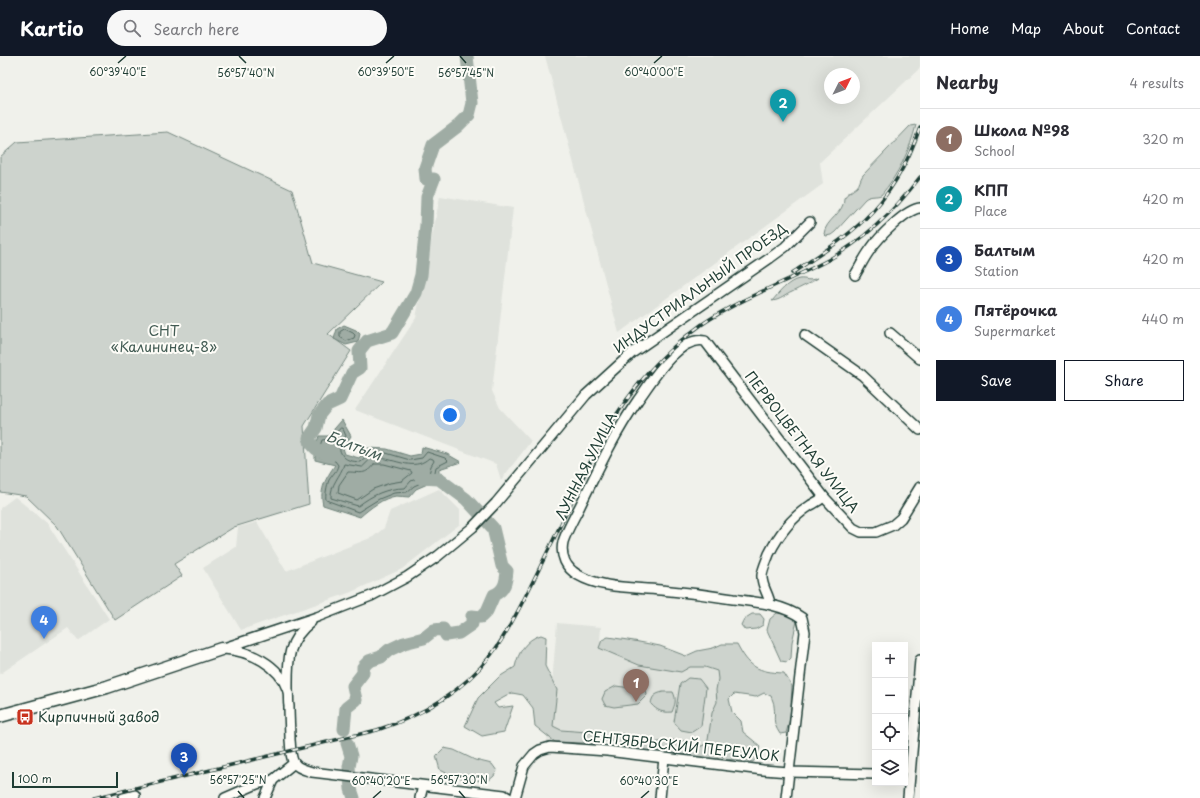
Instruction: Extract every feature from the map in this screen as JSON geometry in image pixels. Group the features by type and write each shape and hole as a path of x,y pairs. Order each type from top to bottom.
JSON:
{"main road":[{"path":"0,716 107,687 221,649"}],"street":[{"path":"856,275 869,251 877,241 908,212 920,208"},
{"name":"ИНДУСТРИАЛЬНЫЙ ПРОЕЗД","path":"221,649 317,617 371,596 407,577 438,556 473,527 496,503 586,395 632,352 770,258 785,247 810,222"},
{"path":"890,333 920,360"},
{"path":"805,335 862,375 920,430"},
{"name":"ЛУННАЯ УЛИЦА","path":"705,341 698,339 679,349 665,363 628,414 608,448 563,542 564,560 567,567 578,575 605,585 672,591 770,604"},
{"name":"ПЕРВОЦВЕТНАЯ УЛИЦА","path":"705,341 824,497 853,528 861,532 876,532 893,525 901,518 920,486"},
{"path":"786,798 805,632 802,618 794,613 770,604 763,584 762,574 772,549 788,525 824,497"},
{"path":"317,617 304,627 295,638 288,658 291,751 294,763 312,772 504,795 509,798"},
{"path":"221,649 238,650 261,659 278,674 288,692"},
{"path":"920,660 908,775 920,776"},
{"name":"СЕНТЯБРЬСКИЙ ПЕРЕУЛОК","path":"515,798 524,766 534,754 540,750 550,747 605,750 789,772 872,774"},
{"path":"660,798 664,758"},
{"path":"225,798 257,784 273,780 294,763"},
{"path":"265,798 273,780"},
{"path":"420,798 422,786"},
{"path":"908,786 908,798"},
{"path":"123,798 135,795"}],"shaded area":[{"path":"545,56 920,56 920,68 820,162 823,184 619,333"},
{"path":"440,196 513,208 492,391 500,408 531,441 501,480 496,464 355,410 416,318"},
{"path":"439,489 460,510 460,524 402,569 349,593 241,630 203,568 236,547 238,527 257,522 286,571 373,537 384,528 390,511"},
{"path":"15,497 47,523 109,619 78,641 68,628 0,674 0,508"},
{"path":"557,623 601,627 600,641 726,662 716,755 607,742 547,743"}],"green space":[{"path":"916,125 903,162 881,195 865,199 835,232 826,236 824,234 825,229 841,208 845,196 857,187 863,175 910,126"},
{"name":"СНТ «Калининец-8»","path":"168,132 292,190 313,263 382,282 328,334 351,351 304,426 309,504 234,527 174,564 182,576 115,620 57,526 26,496 0,492 0,157 17,142"},
{"path":"818,278 780,299 772,301 784,288 795,280 812,280"},
{"path":"777,613 786,614 797,621 792,642 791,658 787,662 781,661 767,630 770,619"},
{"path":"752,614 760,614 764,619 763,625 756,629 745,630 741,625 744,619"},
{"path":"541,635 546,637 545,666 557,690 553,726 561,730 601,733 607,738 602,745 555,742 535,726 533,708 523,695 512,693 494,703 498,708 513,706 504,732 482,736 465,726 478,698 499,677 515,667 518,657 527,643"},
{"path":"608,637 660,646 686,656 697,651 713,648 722,644 737,644 741,652 755,667 767,671 784,673 792,686 790,719 786,733 780,734 776,726 774,720 774,705 771,696 764,693 756,697 734,694 729,699 732,712 741,721 743,732 760,746 758,755 753,762 737,759 725,760 722,756 717,759 616,746 611,741 611,736 616,733 653,743 671,740 691,742 699,747 704,745 708,740 712,713 717,702 716,690 718,679 717,671 705,667 690,667 681,672 639,665 599,648 602,640"},
{"path":"688,678 699,679 706,688 701,726 692,732 681,730 674,722 680,684"},
{"path":"616,686 646,690 647,695 638,704 614,707 605,705 602,699 605,692"},
{"path":"663,692 673,692 675,702 672,712 660,711 651,704 654,696"},
{"path":"444,748 454,750 475,760 492,764 497,771 487,782 455,777 440,770 436,756"}],"water":[{"path":"344,325 356,330 360,334 358,342 346,345 334,339 337,329"},
{"path":"342,420 351,436 343,448 345,454 359,458 368,448 387,449 410,456 421,454 422,447 447,454 461,462 439,469 439,479 416,489 409,497 396,496 386,499 372,507 360,517 323,505 322,494 324,484 335,465 315,460 315,448 319,436 328,436"}],"waterway":[{"name":"Балтым","path":"331,455 315,448 309,438 316,428 319,415 327,405 340,399 352,373 360,368 359,351 367,341 392,333 416,293 421,275 427,197 434,179 426,179 425,168 433,145 458,126 469,115 472,103 467,56"},
{"name":"Балтым","path":"344,729 346,708 356,700 353,686 363,673 363,667 369,661 381,657 389,650 404,643 424,638 434,630 443,629 446,635 459,633 472,624 472,616 481,617 487,611 494,595 501,591 505,582 507,571 502,566 493,528 466,499 439,479 421,478"},
{"name":"Балтым","path":"347,743 351,756 349,767 351,789 354,798"}],"railway":[{"path":"792,273 847,235 864,220 882,200 898,177 916,140 920,127"},
{"path":"94,798 377,730 409,718 425,710 454,691 480,668 503,637 534,579 602,438 626,400 648,373 673,347 716,315 828,260 854,243 890,212 920,177"}],"place":[{"name":"КПП","path":"783,122"},
{"name":"Пятёрочка","path":"44,639"},
{"name":"Школа №98","path":"636,702"},
{"name":"Кирпичный завод","path":"25,717"},
{"name":"Балтым","path":"184,776"}]}
